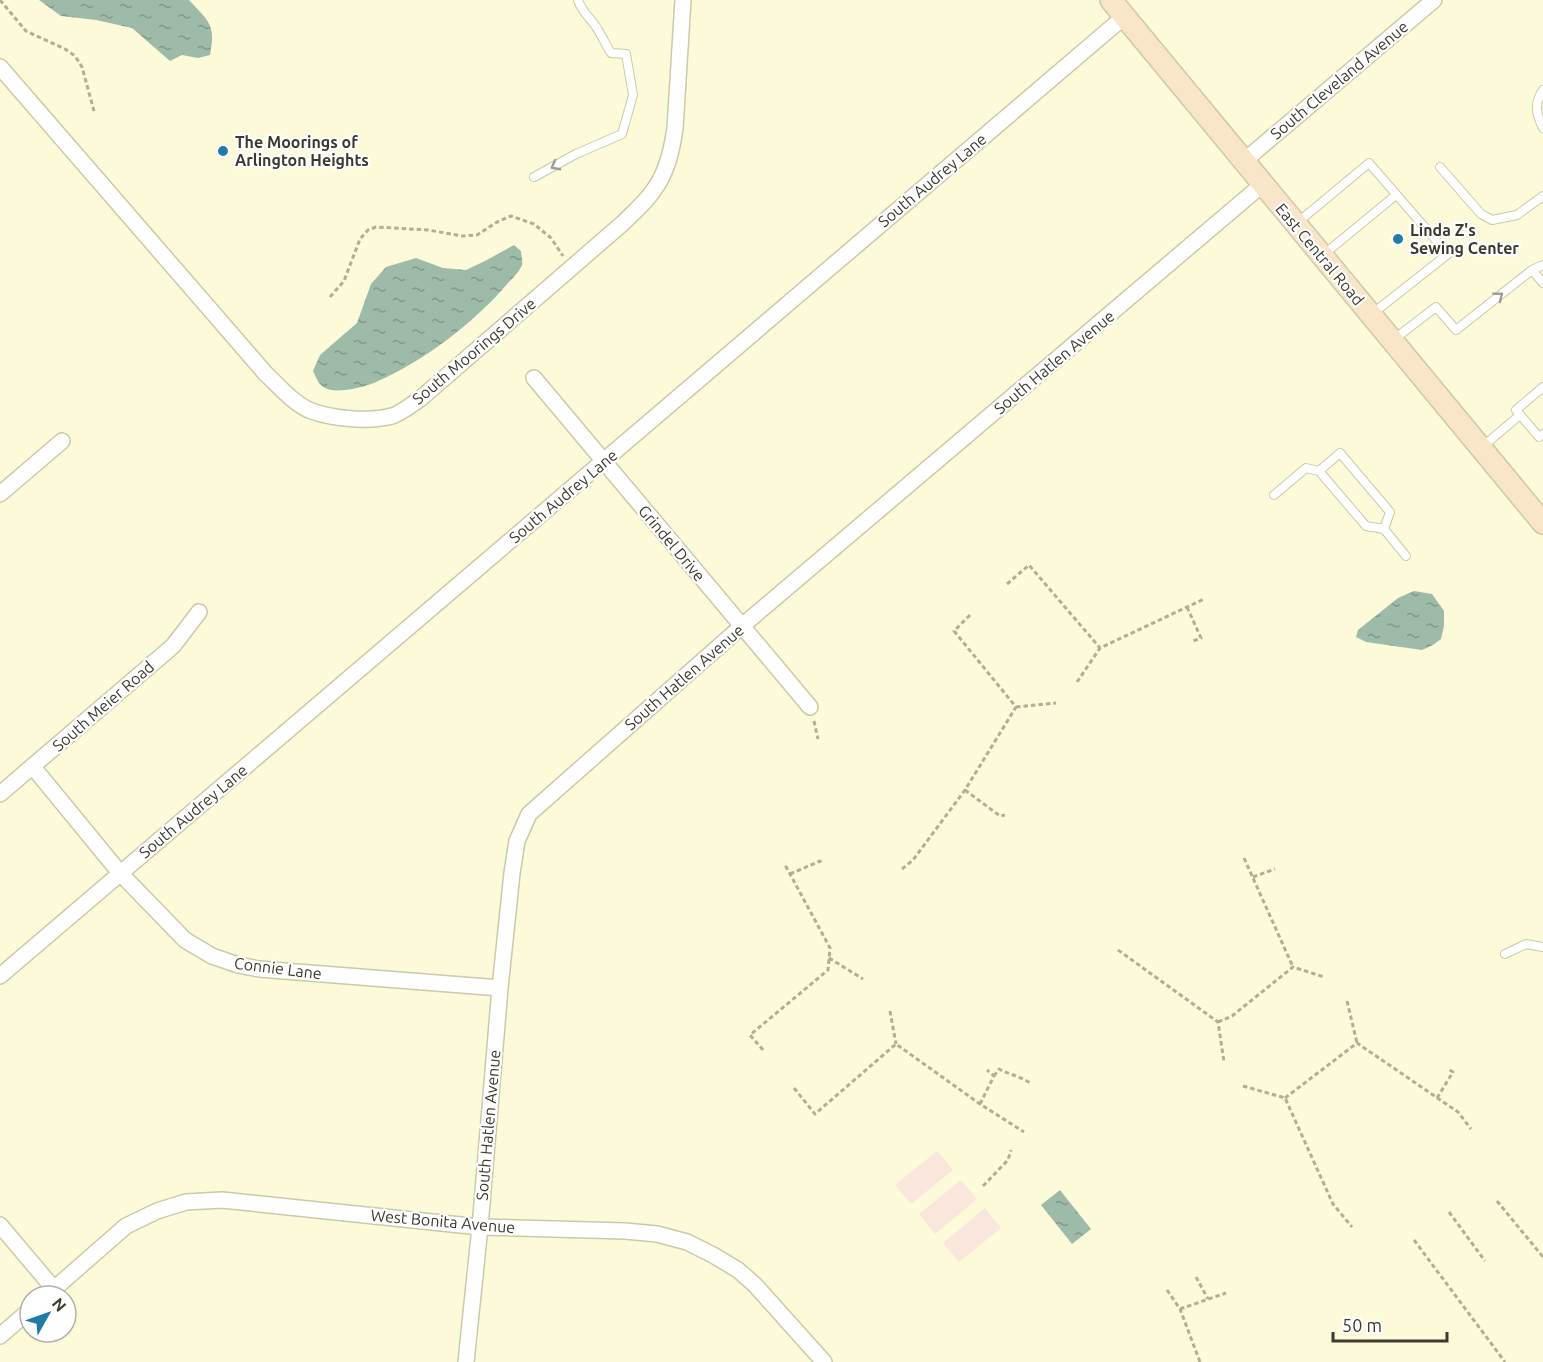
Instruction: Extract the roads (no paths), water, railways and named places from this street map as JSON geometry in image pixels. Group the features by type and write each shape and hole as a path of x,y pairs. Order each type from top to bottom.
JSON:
{"main road":[{"name":"East Central Road","path":"1119,6 1481,448 1536,501 1543,523"}],"street":[{"name":"South Moorings Drive","path":"0,67 266,374 289,396 308,409 354,420 393,415 420,399 623,223 654,190 667,165 675,128 682,0"},
{"name":"South Cleveland Avenue","path":"1244,161 1434,0"},
{"name":"South Audrey Lane","path":"0,976 604,461 1119,6"},
{"name":"South Hatlen Avenue","path":"466,1362 512,873 517,841 529,814 742,626 1263,184"},
{"name":"Grindel Drive","path":"534,378 810,708"},
{"path":"0,494 62,441"},
{"name":"South Meier Road","path":"0,795 172,646 199,612"},
{"name":"Connie Lane","path":"33,767 120,873 185,940 212,956 259,969 500,988"},
{"name":"West Bonita Avenue","path":"60,1284 126,1226 157,1211 186,1202 222,1200 480,1227 657,1234 687,1242 738,1270 755,1285 824,1362"},
{"path":"0,1225 43,1284"},
{"path":"0,1336 18,1320"}],"lane":[{"path":"534,177 576,154 622,134 633,95 626,54 611,53 598,29 580,4"},
{"path":"1543,90 1538,98 1536,112 1543,128"},
{"path":"1296,224 1369,163 1448,254 1371,315"},
{"path":"1440,167 1481,214 1492,220 1517,215 1543,196"},
{"path":"1322,256 1396,195"},
{"path":"1392,341 1436,307 1456,330 1532,270 1543,265"},
{"path":"1532,270 1543,283"},
{"path":"1481,448 1543,387"},
{"path":"1518,412 1539,437 1543,434"},
{"path":"1319,471 1340,453 1390,512 1384,529"},
{"path":"1274,495 1306,468 1319,471 1366,526 1384,529 1406,556"},
{"path":"1506,954 1526,944 1543,947"}],"water":[{"path":"39,0 189,0 209,24 212,36 210,55 198,58 182,55 170,61 132,28 96,20 61,16"},
{"path":"514,245 521,251 522,263 518,272 495,298 447,340 412,364 366,386 336,390 327,389 319,383 313,371 320,355 357,323 371,284 386,267 416,258 443,268 466,270"},
{"path":"1414,591 1432,594 1444,611 1441,639 1422,650 1366,642 1356,637 1358,630 1398,598"},
{"path":"1060,1190 1091,1229 1072,1244 1041,1205"}],"place":[{"name":"The Moorings of Arlington Heights","path":"223,151"},
{"name":"Linda Z's Sewing Center","path":"1398,239"}]}
